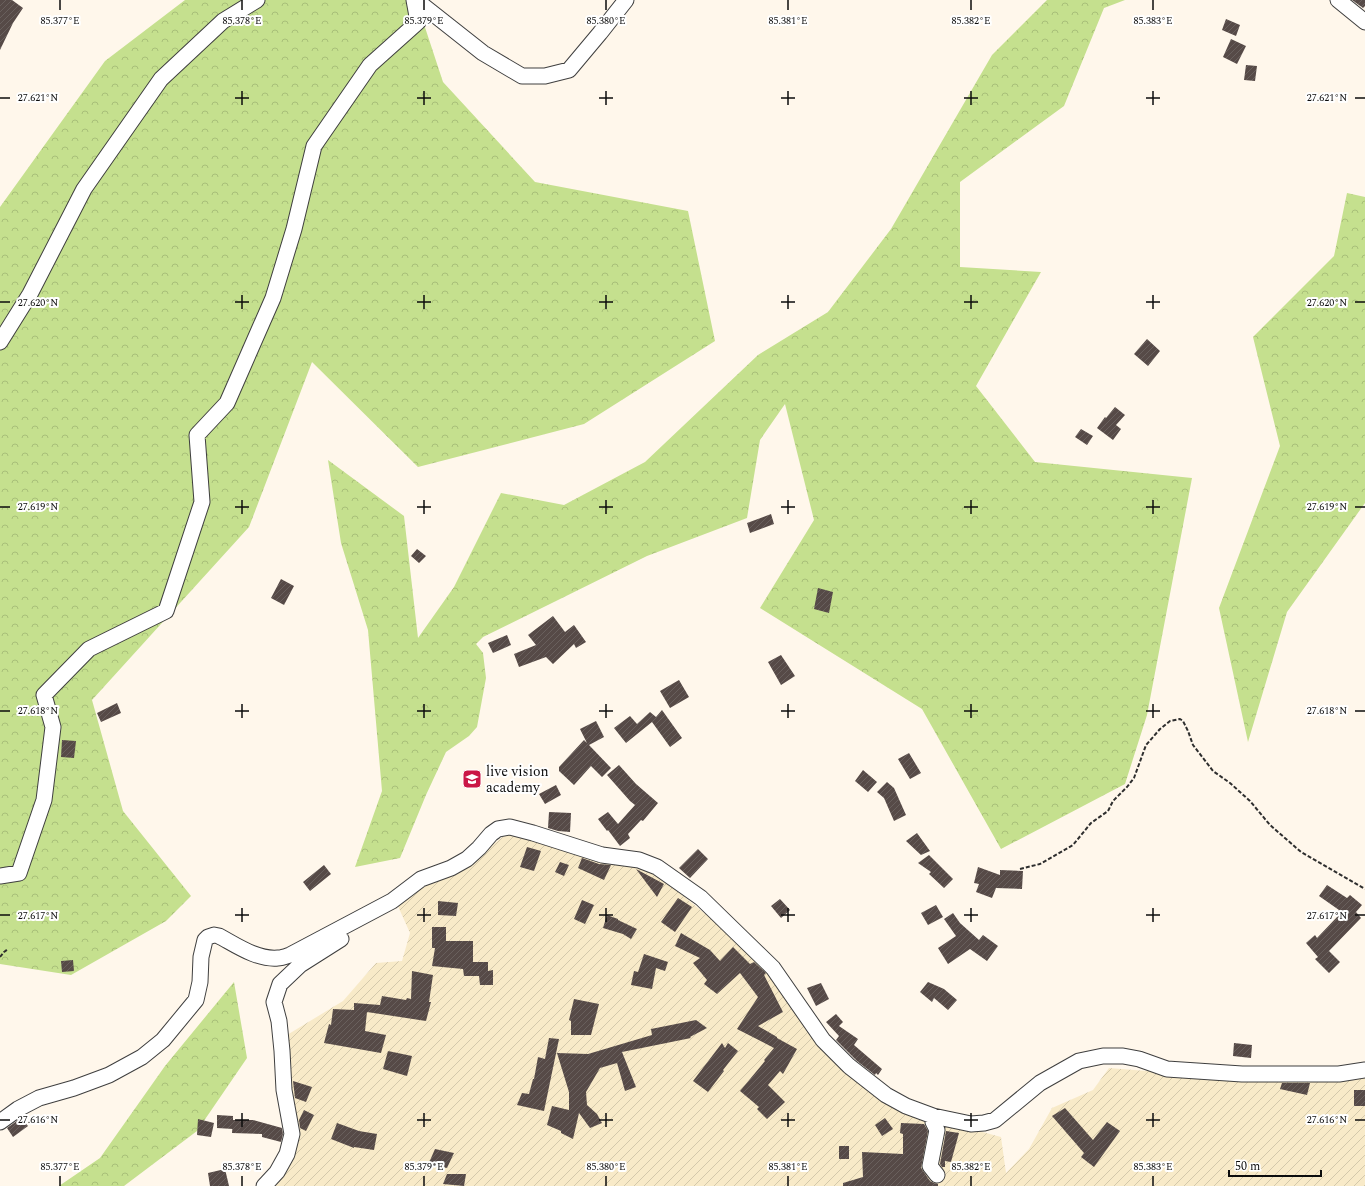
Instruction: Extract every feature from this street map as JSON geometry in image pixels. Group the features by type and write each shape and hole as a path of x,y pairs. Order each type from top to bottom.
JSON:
{"street":[{"path":"0,342 30,294 84,189 161,79 223,21 257,0"},
{"path":"415,0 483,53 522,76 545,76 569,70 626,0"},
{"path":"0,876 19,873 44,800 53,727 44,695 89,649 166,611 202,502 197,435 226,403 273,298 294,229 314,146 370,66 418,22 415,0"},
{"path":"1338,0 1365,22"},
{"path":"0,1122 18,1109 39,1098 74,1088 109,1075 142,1057 163,1040 196,1000 200,982 202,947 208,937 214,935 218,936 254,954 268,958 280,958 392,901 421,879 451,868 467,859 491,834 498,829 510,827 602,855 639,860 657,867 701,898 773,968 823,1040 848,1066 886,1095 906,1106 933,1116 970,1124 984,1123 995,1120 1046,1079 1079,1062 1103,1056 1123,1056 1139,1059 1167,1069 1234,1073 1339,1074 1365,1070"},
{"path":"264,1186 277,1172 287,1154 292,1134 284,1090 280,1029 274,1002 280,984 300,965 350,933 353,922"},
{"path":"933,1116 933,1122 937,1130 930,1166 937,1175"}],"path":[{"path":"1020,869 1040,864 1073,845 1092,824 1108,811 1114,801 1134,778 1146,745 1160,729 1170,721 1180,719 1185,726 1192,745 1213,771 1230,783 1250,801 1270,825 1301,852 1365,889"},
{"path":"0,957 8,949"}],"shaded area":[{"path":"508,833 646,866 755,954 835,1057 897,1109 1001,1137 1006,1173 1029,1149 1052,1108 1093,1090 1109,1068 1197,1075 1365,1073 1365,1186 266,1186 289,1159 287,1035 343,1001 376,963 402,961 410,933 397,904 433,877 468,863"}],"green space":[{"path":"185,0 416,0 443,82 535,182 688,211 715,341 584,424 418,467 312,362 249,527 92,700 123,811 191,896 166,921 71,975 0,964 0,207 105,61"},
{"path":"1047,0 1125,0 1104,8 1064,106 960,182 960,267 1041,272 976,386 1035,462 1192,478 1147,715 1125,784 1001,849 922,709 760,608 814,520 785,404 760,440 747,518 647,556 483,637 476,644 483,653 486,678 477,727 469,736 446,752 426,795 400,858 355,867 382,791 368,630 341,543 328,460 404,516 418,638 454,587 501,493 564,505 645,462 758,355 828,312 891,229 992,55"},
{"path":"1347,193 1365,197 1365,503 1287,612 1248,742 1219,608 1280,446 1253,337 1334,256"},
{"path":"234,982 247,1058 197,1131 124,1186 59,1186 100,1158 165,1066"}],"building":[{"path":"0,0 12,0 23,8 13,23 0,50"},
{"path":"1352,0 1365,0 1365,6 1363,8"},
{"path":"1226,19 1240,25 1236,36 1222,30"},
{"path":"1231,39 1246,46 1237,64 1223,57"},
{"path":"1246,65 1257,66 1255,81 1244,80"},
{"path":"1147,339 1160,351 1148,366 1134,354"},
{"path":"1115,407 1125,415 1116,425 1121,429 1113,440 1097,428"},
{"path":"1081,429 1093,436 1087,445 1075,437"},
{"path":"771,514 774,524 750,533 747,523"},
{"path":"417,549 426,556 419,563 411,556"},
{"path":"281,579 294,586 284,605 271,598"},
{"path":"818,588 833,592 829,613 814,609"},
{"path":"553,616 565,632 574,625 586,642 576,648 574,644 553,664 546,657 519,667 514,654 536,645 528,635"},
{"path":"507,635 511,645 493,653 488,643"},
{"path":"781,655 795,676 781,685 768,662"},
{"path":"679,680 689,697 670,708 660,691"},
{"path":"117,703 121,713 101,722 97,713"},
{"path":"662,710 682,738 670,747 652,722 626,743 614,728 630,716 637,724 650,712 656,717"},
{"path":"596,721 604,737 589,745 611,768 602,777 591,766 574,785 559,771 559,767 584,740 587,743 580,729"},
{"path":"62,740 76,741 74,758 61,757"},
{"path":"909,753 921,773 910,779 898,759"},
{"path":"619,765 636,784 658,803 643,821 641,820 628,834 630,838 620,846 598,819 608,812 618,824 635,805 607,775"},
{"path":"863,770 877,782 868,792 855,781"},
{"path":"887,782 894,788 906,815 894,821 884,798 877,792"},
{"path":"556,785 561,795 545,804 539,794"},
{"path":"549,812 571,813 570,832 548,828"},
{"path":"917,833 930,851 921,855 906,841"},
{"path":"527,847 541,851 534,871 520,867"},
{"path":"698,849 708,859 690,878 679,868"},
{"path":"929,855 953,879 944,888 929,874 931,872 918,863"},
{"path":"582,858 599,864 611,865 604,880 578,868"},
{"path":"560,862 569,865 564,876 555,872"},
{"path":"324,865 331,874 310,891 303,882"},
{"path":"978,867 1000,875 1000,870 1023,871 1022,889 996,888 992,898 976,892 979,884 974,883"},
{"path":"636,869 664,884 657,897"},
{"path":"1327,885 1347,898 1350,895 1362,905 1356,912 1361,918 1329,951 1340,962 1329,973 1315,959 1318,957 1306,943 1315,935 1317,938 1338,916 1336,915 1339,910 1319,896"},
{"path":"678,898 692,907 675,932 661,922"},
{"path":"780,899 790,910 781,918 771,906"},
{"path":"582,900 594,905 585,924 574,919"},
{"path":"438,901 458,903 456,916 438,915"},
{"path":"936,905 943,917 928,925 921,913"},
{"path":"953,913 960,923 979,940 983,935 998,946 987,961 970,949 948,964 938,948 956,936 944,919"},
{"path":"607,915 637,929 631,939 623,934 603,928"},
{"path":"432,927 446,927 446,941 473,941 473,962 488,962 488,971 493,970 493,985 480,985 479,976 464,976 463,969 432,966 435,948 432,948"},
{"path":"681,933 710,950 720,961 733,947 750,964 754,962 766,973 764,975 783,1012 758,1026 797,1049 783,1074 780,1071 768,1085 785,1102 767,1119 757,1109 759,1107 740,1091 774,1048 737,1029 758,997 740,973 717,994 704,984 707,980 693,963 700,958 675,946"},
{"path":"644,954 668,962 665,971 656,968 652,989 631,985 634,971 638,972"},
{"path":"73,960 74,971 62,972 61,961"},
{"path":"412,971 433,975 429,1002 431,1002 426,1021 367,1012 365,1031 386,1035 381,1053 324,1043 329,1024 331,1025 333,1009 354,1010 354,1003 380,1005 382,996 406,1000 407,998 411,999"},
{"path":"928,982 944,989 957,1000 948,1010 934,998 932,1002 920,992"},
{"path":"821,983 829,999 816,1006 807,988"},
{"path":"574,999 599,1004 591,1035 571,1035 571,1021 569,1020"},
{"path":"836,1014 843,1022 839,1026 858,1039 854,1045 882,1069 878,1075 876,1073 875,1075 857,1061 836,1040 839,1036 826,1022"},
{"path":"696,1020 707,1028 690,1037 691,1038 622,1052 636,1087 625,1091 617,1063 600,1068 586,1092 587,1105 597,1114 602,1123 590,1128 579,1113 573,1139 561,1133 561,1131 547,1125 552,1106 569,1110 569,1092 557,1053 588,1054 652,1035 651,1029"},
{"path":"549,1038 559,1039 544,1111 517,1105 522,1093 529,1094 534,1079 538,1057 545,1059"},
{"path":"722,1043 725,1048 728,1043 738,1051 708,1092 693,1081"},
{"path":"1234,1043 1252,1045 1251,1058 1233,1056"},
{"path":"388,1051 412,1056 407,1076 383,1069"},
{"path":"293,1081 312,1087 306,1102 295,1098"},
{"path":"1282,1083 1310,1083 1307,1095 1280,1089"},
{"path":"1354,1090 1365,1090 1365,1106 1354,1106"},
{"path":"1065,1108 1093,1140 1107,1122 1120,1131 1094,1167 1081,1157 1084,1153 1052,1116"},
{"path":"304,1110 314,1115 306,1131 300,1128 299,1120"},
{"path":"217,1115 233,1116 233,1129 217,1128"},
{"path":"21,1118 28,1126 13,1137 7,1128"},
{"path":"885,1118 893,1129 882,1136 875,1125"},
{"path":"198,1119 214,1123 211,1137 197,1135"},
{"path":"233,1120 253,1120 282,1128 283,1134 281,1142 262,1137 262,1134 232,1133"},
{"path":"337,1123 359,1131 377,1134 374,1150 354,1148 331,1139"},
{"path":"901,1123 924,1124 928,1131 921,1168 930,1181 938,1184 938,1186 843,1186 843,1183 863,1177 862,1152 903,1154 903,1134 900,1133"},
{"path":"946,1131 959,1133 951,1162 945,1161 945,1167 942,1167 940,1164"},
{"path":"839,1146 849,1146 849,1159 839,1159"},
{"path":"435,1149 454,1153 447,1168 428,1165"},
{"path":"225,1169 229,1186 210,1186 208,1173"},
{"path":"447,1174 466,1174 464,1186 443,1184"}],"place":[{"name":"live vision academy","path":"472,779"}]}
